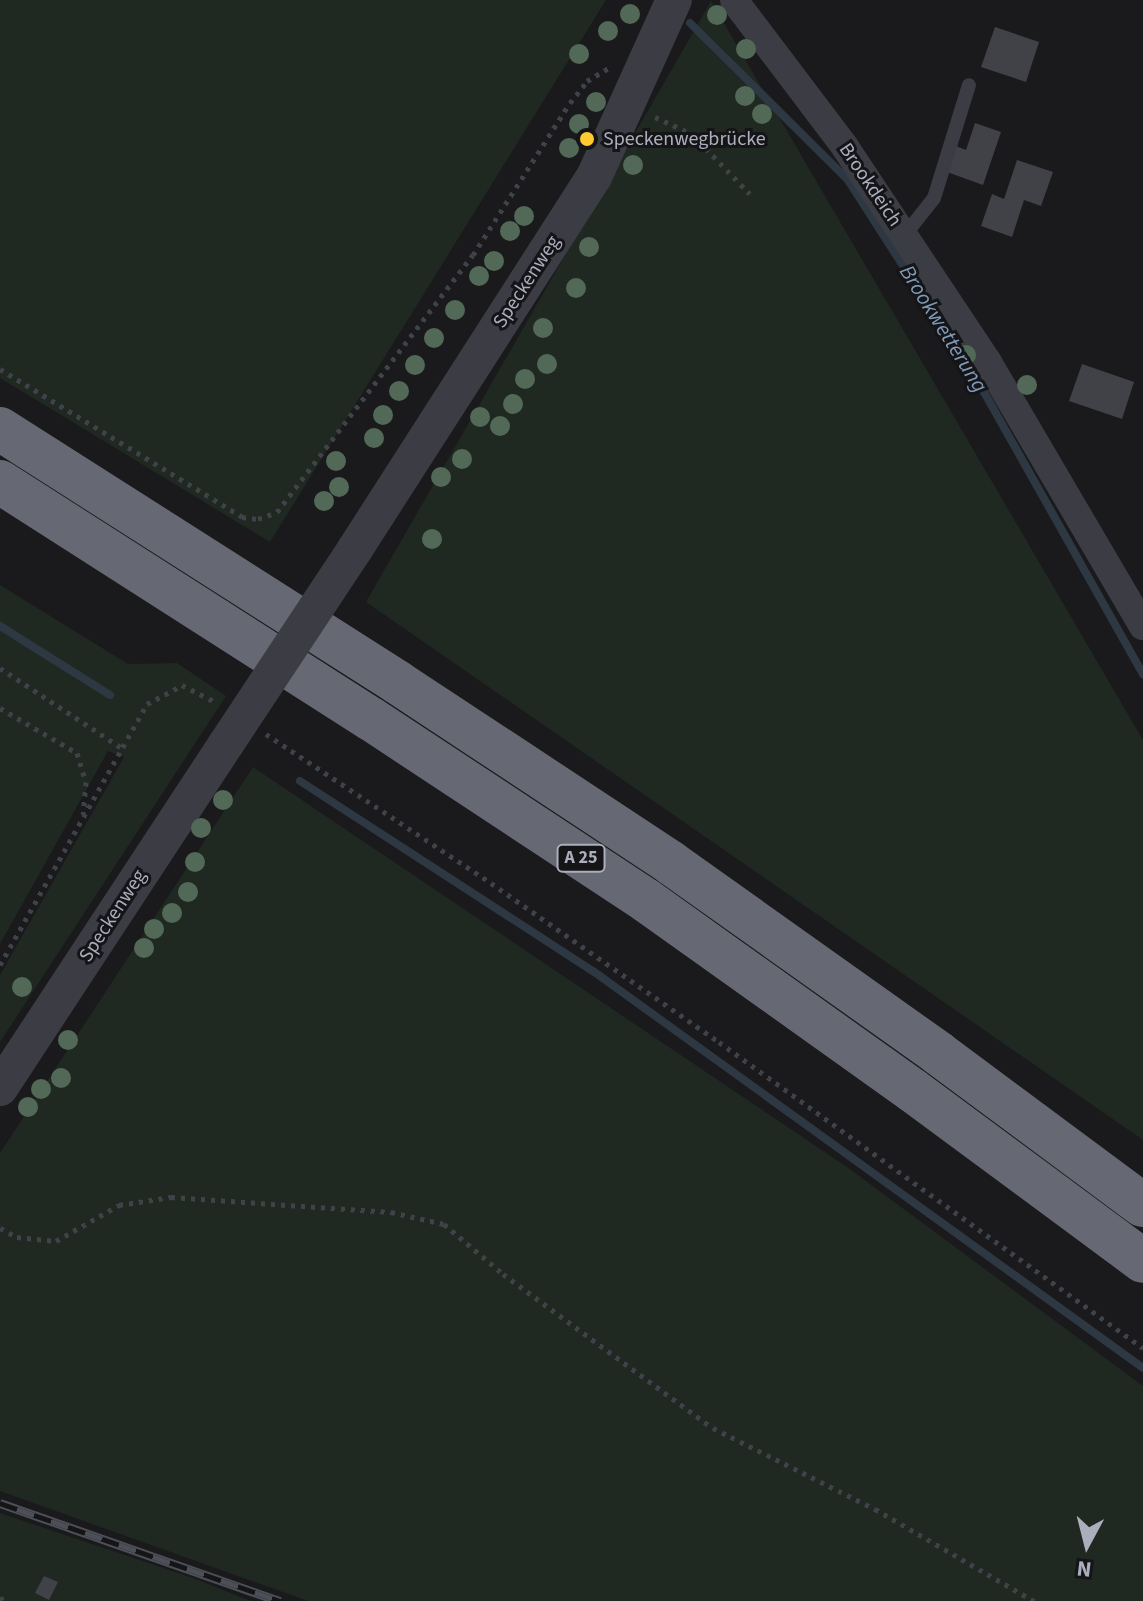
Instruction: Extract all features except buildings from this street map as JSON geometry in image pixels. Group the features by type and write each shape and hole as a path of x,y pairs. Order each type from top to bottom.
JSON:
{"highway":[{"name":"A 25","path":"0,429 397,682 671,863 938,1053 1143,1205"},
{"name":"A 25","path":"0,482 371,719 647,901 912,1090 1143,1261"}],"street":[{"name":"Speckenweg","path":"0,1088 355,549 594,177 674,0"},
{"name":"Brookdeich","path":"734,0 845,147 989,364 1143,626"}],"lane":[{"path":"904,236 934,198 969,85"}],"path":[{"path":"0,369 242,517 258,519 277,512 473,255 570,103"},
{"path":"629,104 692,134 750,194"},
{"path":"0,668 122,748"},
{"path":"0,965 147,704 182,685 220,705"},
{"path":"0,708 77,753 86,782 82,819"},
{"path":"261,730 491,883 719,1042 1143,1348"},
{"path":"0,1228 17,1237 56,1241 119,1205 171,1197 391,1212 444,1224 503,1274 713,1428 875,1509 1034,1601"},
{"path":"0,1598 7,1601"}],"shaded area":[{"path":"0,0 606,0 270,542 0,378"},
{"path":"711,1 1143,740 1143,1140 366,602"},
{"path":"0,585 128,664 177,663 226,696 0,1042 0,975 124,757 108,751 0,944"},
{"path":"253,767 847,1167 1143,1386 1143,1601 308,1601 0,1491 0,1153"},
{"path":"0,1513 193,1578 251,1601 0,1601"}],"waterway":[{"name":"Brookwetterung","path":"690,23 848,180 984,392 1143,674"},
{"path":"0,626 110,695"},
{"path":"300,781 593,971 1143,1368"}],"railway":[{"path":"0,1503 280,1601"}],"place":[{"name":"Speckenwegbrücke","path":"587,139"}]}
